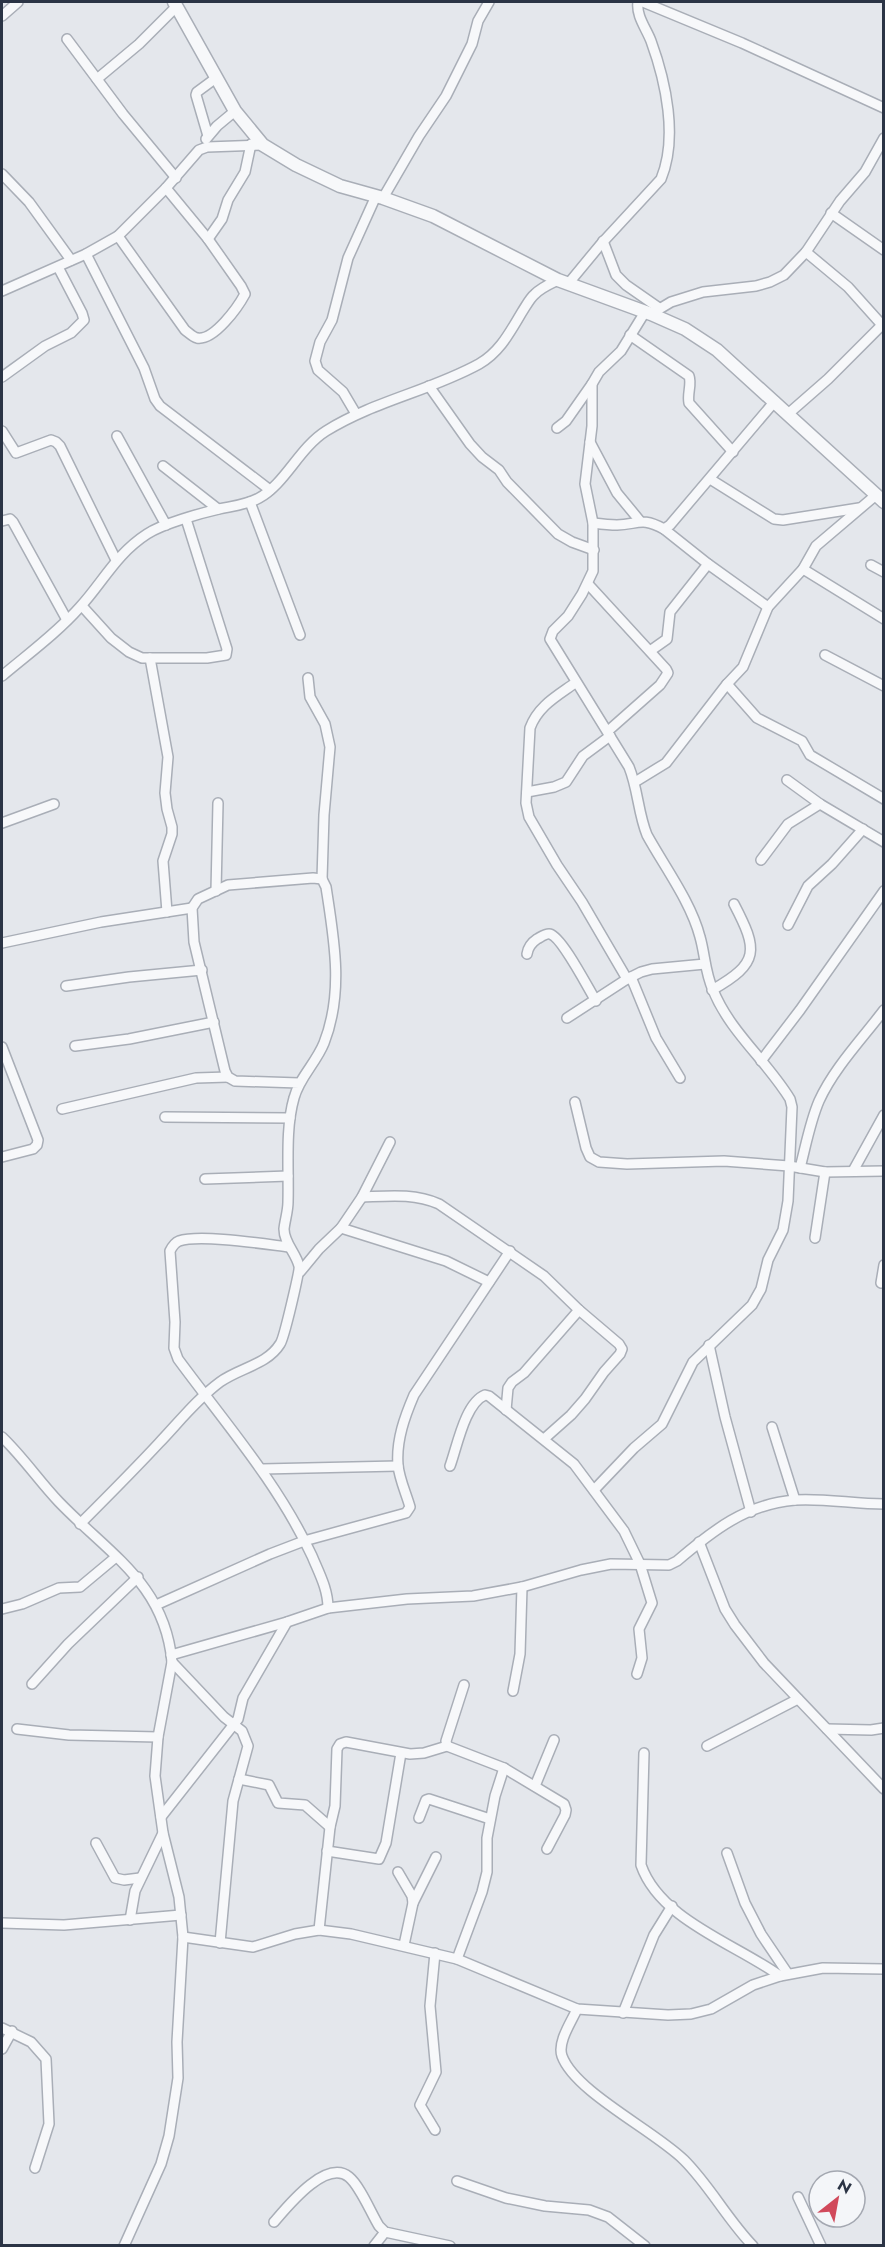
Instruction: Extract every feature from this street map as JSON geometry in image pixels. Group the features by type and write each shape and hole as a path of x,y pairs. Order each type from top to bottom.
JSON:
{"street":[{"path":"2,16 18,2"},
{"path":"356,414 343,392 318,370 315,361 320,342 332,320 348,258 379,197 446,96 472,44 478,21 489,2"},
{"path":"637,3 742,43 884,108"},
{"path":"2,676 68,620 82,606 116,560 149,532 218,509 250,502 270,490 318,436 356,414 479,364 495,352 507,338 533,295 544,286 563,282 603,241 661,179 666,162 669,140 664,94 657,57 637,3"},
{"path":"97,79 139,44 176,4 234,111 257,145 340,186 433,216 563,282 651,311 685,329 717,350 880,498 859,508 816,546 803,569 768,607 743,668 727,684 666,763 635,782"},
{"path":"67,39 123,114 176,178"},
{"path":"208,136 196,95 216,78"},
{"path":"2,299 5,290 86,254 118,236 176,178 208,136 234,111"},
{"path":"558,428 566,422 599,372 621,351 630,335 651,311 703,292 771,282 789,270 806,252 831,213 865,172 879,152 884,138"},
{"path":"199,150 207,147 257,145"},
{"path":"208,239 222,219 228,200 246,172 257,145"},
{"path":"2,175 29,202 70,260"},
{"path":"118,236 185,330 196,338 204,338 222,326 244,294 241,286 208,239 166,188"},
{"path":"831,213 884,250"},
{"path":"603,241 616,275 651,311"},
{"path":"788,414 828,379 883,324 848,287 806,252"},
{"path":"86,254 144,368 155,399 160,406 270,490"},
{"path":"2,377 45,346 71,333 84,320 58,267"},
{"path":"630,335 689,376 687,395 689,403 733,452"},
{"path":"592,384 590,442 585,484 593,524 593,571 588,584 568,616 550,635 552,644 629,767 635,782 644,829 689,909 700,936 712,990 734,1026 790,1099 792,1107 788,1202 783,1230 768,1260 761,1289 752,1305 693,1362 662,1424 634,1448 594,1490"},
{"path":"429,386 470,444 482,457 500,470 507,482 558,534 594,550"},
{"path":"664,529 775,402"},
{"path":"2,431 16,453 51,440 60,446 116,560"},
{"path":"117,436 166,525"},
{"path":"590,442 617,493 640,521"},
{"path":"163,466 218,509"},
{"path":"710,479 774,519 783,520 859,508"},
{"path":"250,502 300,635"},
{"path":"2,521 10,519 13,522 68,620"},
{"path":"82,606 111,638 129,652 142,658 224,656 227,653 186,519"},
{"path":"593,524 618,525 640,521 650,522 664,529 768,607"},
{"path":"650,651 667,639 670,612 708,564"},
{"path":"871,565 884,572"},
{"path":"803,569 884,618"},
{"path":"527,792 554,787 566,782 584,756 666,677 666,669 588,584"},
{"path":"825,655 884,686"},
{"path":"150,658 168,757 165,793 172,834 163,861 167,912"},
{"path":"300,1272 284,1231 287,1213 290,1118 299,1083 314,1064 330,1027 336,991 332,925 326,886 322,879 324,816 330,747 325,724 310,697 308,678"},
{"path":"575,683 541,707 534,716 530,728 526,803 529,817 629,978 656,1038 680,1078"},
{"path":"727,684 757,718 802,741 810,755 884,799"},
{"path":"787,780 820,804 884,842"},
{"path":"216,891 218,802"},
{"path":"2,822 54,804"},
{"path":"761,860 788,824 820,804"},
{"path":"788,925 808,886 832,864 863,829"},
{"path":"228,1077 194,942 192,908 198,899 228,885 322,879"},
{"path":"761,1061 884,891"},
{"path":"712,990 735,977 745,966 752,953 750,938 734,904"},
{"path":"2,944 101,922 192,908"},
{"path":"527,954 532,943 544,935 550,934 555,937 573,961 596,1001"},
{"path":"567,1018 629,978 652,969 705,964"},
{"path":"66,987 129,977 202,970"},
{"path":"800,1168 820,1098 884,1010"},
{"path":"75,1046 129,1039 214,1022"},
{"path":"2,1047 38,1140 33,1149 2,1156"},
{"path":"62,1109 196,1077 228,1077 235,1081 299,1083"},
{"path":"575,1102 586,1148 590,1157 599,1162 627,1164 724,1161 789,1166 825,1172 884,1171"},
{"path":"853,1171 884,1115"},
{"path":"165,1117 290,1118"},
{"path":"80,1524 204,1395 231,1374 260,1362 280,1344 286,1332 288,1312 300,1272 341,1228 362,1197 390,1142"},
{"path":"815,1238 825,1172"},
{"path":"205,1179 288,1176"},
{"path":"362,1197 407,1195 423,1197 439,1204 544,1276 579,1310 620,1344 622,1349 620,1354 599,1378 585,1399 544,1439"},
{"path":"341,1228 446,1261 489,1282"},
{"path":"289,1247 201,1240 179,1241 172,1245 170,1251 176,1322 174,1348 178,1359 204,1395 262,1469 304,1541 324,1582 328,1608"},
{"path":"156,1605 304,1541 406,1514 410,1507 398,1466 399,1439 406,1414 414,1395 510,1251"},
{"path":"882,1283 884,1265"},
{"path":"506,1410 508,1388 512,1382 524,1373 579,1310"},
{"path":"709,1345 725,1417 752,1512"},
{"path":"450,1466 468,1412 482,1395 489,1396 574,1464 624,1531 640,1564 652,1606 639,1629 642,1658 637,1674"},
{"path":"772,1427 795,1500"},
{"path":"2,1437 80,1524 138,1576 156,1605 165,1626 172,1659 158,1737 155,1776 163,1833 179,1897 183,1937 177,2042 178,2078 173,2115 161,2164 124,2246"},
{"path":"262,1469 398,1466"},
{"path":"172,1659 328,1608 407,1599 473,1596 522,1587 610,1564 669,1565 725,1522 795,1500 884,1504"},
{"path":"699,1542 725,1609 764,1663 884,1789"},
{"path":"2,1609 22,1604 59,1588 80,1587 116,1557"},
{"path":"32,1684 68,1644 138,1576"},
{"path":"513,1691 520,1654 522,1587"},
{"path":"161,1817 234,1724 240,1714 243,1698 287,1622"},
{"path":"172,1659 224,1717 242,1731 248,1746 233,1801 219,1943"},
{"path":"447,1746 446,1741 464,1685"},
{"path":"707,1746 798,1700"},
{"path":"826,1728 871,1730 884,1728"},
{"path":"17,1730 80,1736 158,1737"},
{"path":"535,1786 554,1740"},
{"path":"319,1930 330,1827 335,1806 339,1744 346,1742 401,1752 424,1753 447,1746 504,1768 564,1804 566,1810 547,1849"},
{"path":"327,1851 378,1859 383,1853 401,1752"},
{"path":"644,1753 641,1865 651,1886 693,1924 784,1975"},
{"path":"457,1959 487,1872 487,1838 490,1819 504,1768"},
{"path":"239,1779 269,1785 278,1803 305,1805 330,1827"},
{"path":"420,1818 426,1800 429,1799 490,1819"},
{"path":"130,1920 135,1891 163,1833"},
{"path":"96,1843 115,1878 124,1880 141,1878"},
{"path":"727,1852 746,1903 784,1975"},
{"path":"404,1945 413,1903 436,1857"},
{"path":"398,1872 412,1896 413,1903"},
{"path":"623,2013 654,1935 672,1906"},
{"path":"2,1923 64,1925 181,1915"},
{"path":"183,1937 253,1947 295,1934 319,1930 404,1945 457,1959 577,2009 623,2013 691,2014 711,2010 753,1985 784,1975 823,1968 884,1969"},
{"path":"435,1953 430,2006 436,2073 420,2105 435,2130"},
{"path":"577,2009 562,2043 561,2054 565,2061 578,2078 684,2160 739,2232 753,2246"},
{"path":"2,2028 31,2042 46,2059 49,2124 35,2168"},
{"path":"2,2049 12,2031"},
{"path":"274,2222 299,2193 328,2175 338,2173 352,2179 379,2226 385,2232 450,2246"},
{"path":"457,2181 506,2198 545,2206 589,2210 608,2217 645,2246"},
{"path":"798,2197 821,2246"},
{"path":"374,2246 385,2232"}]}
